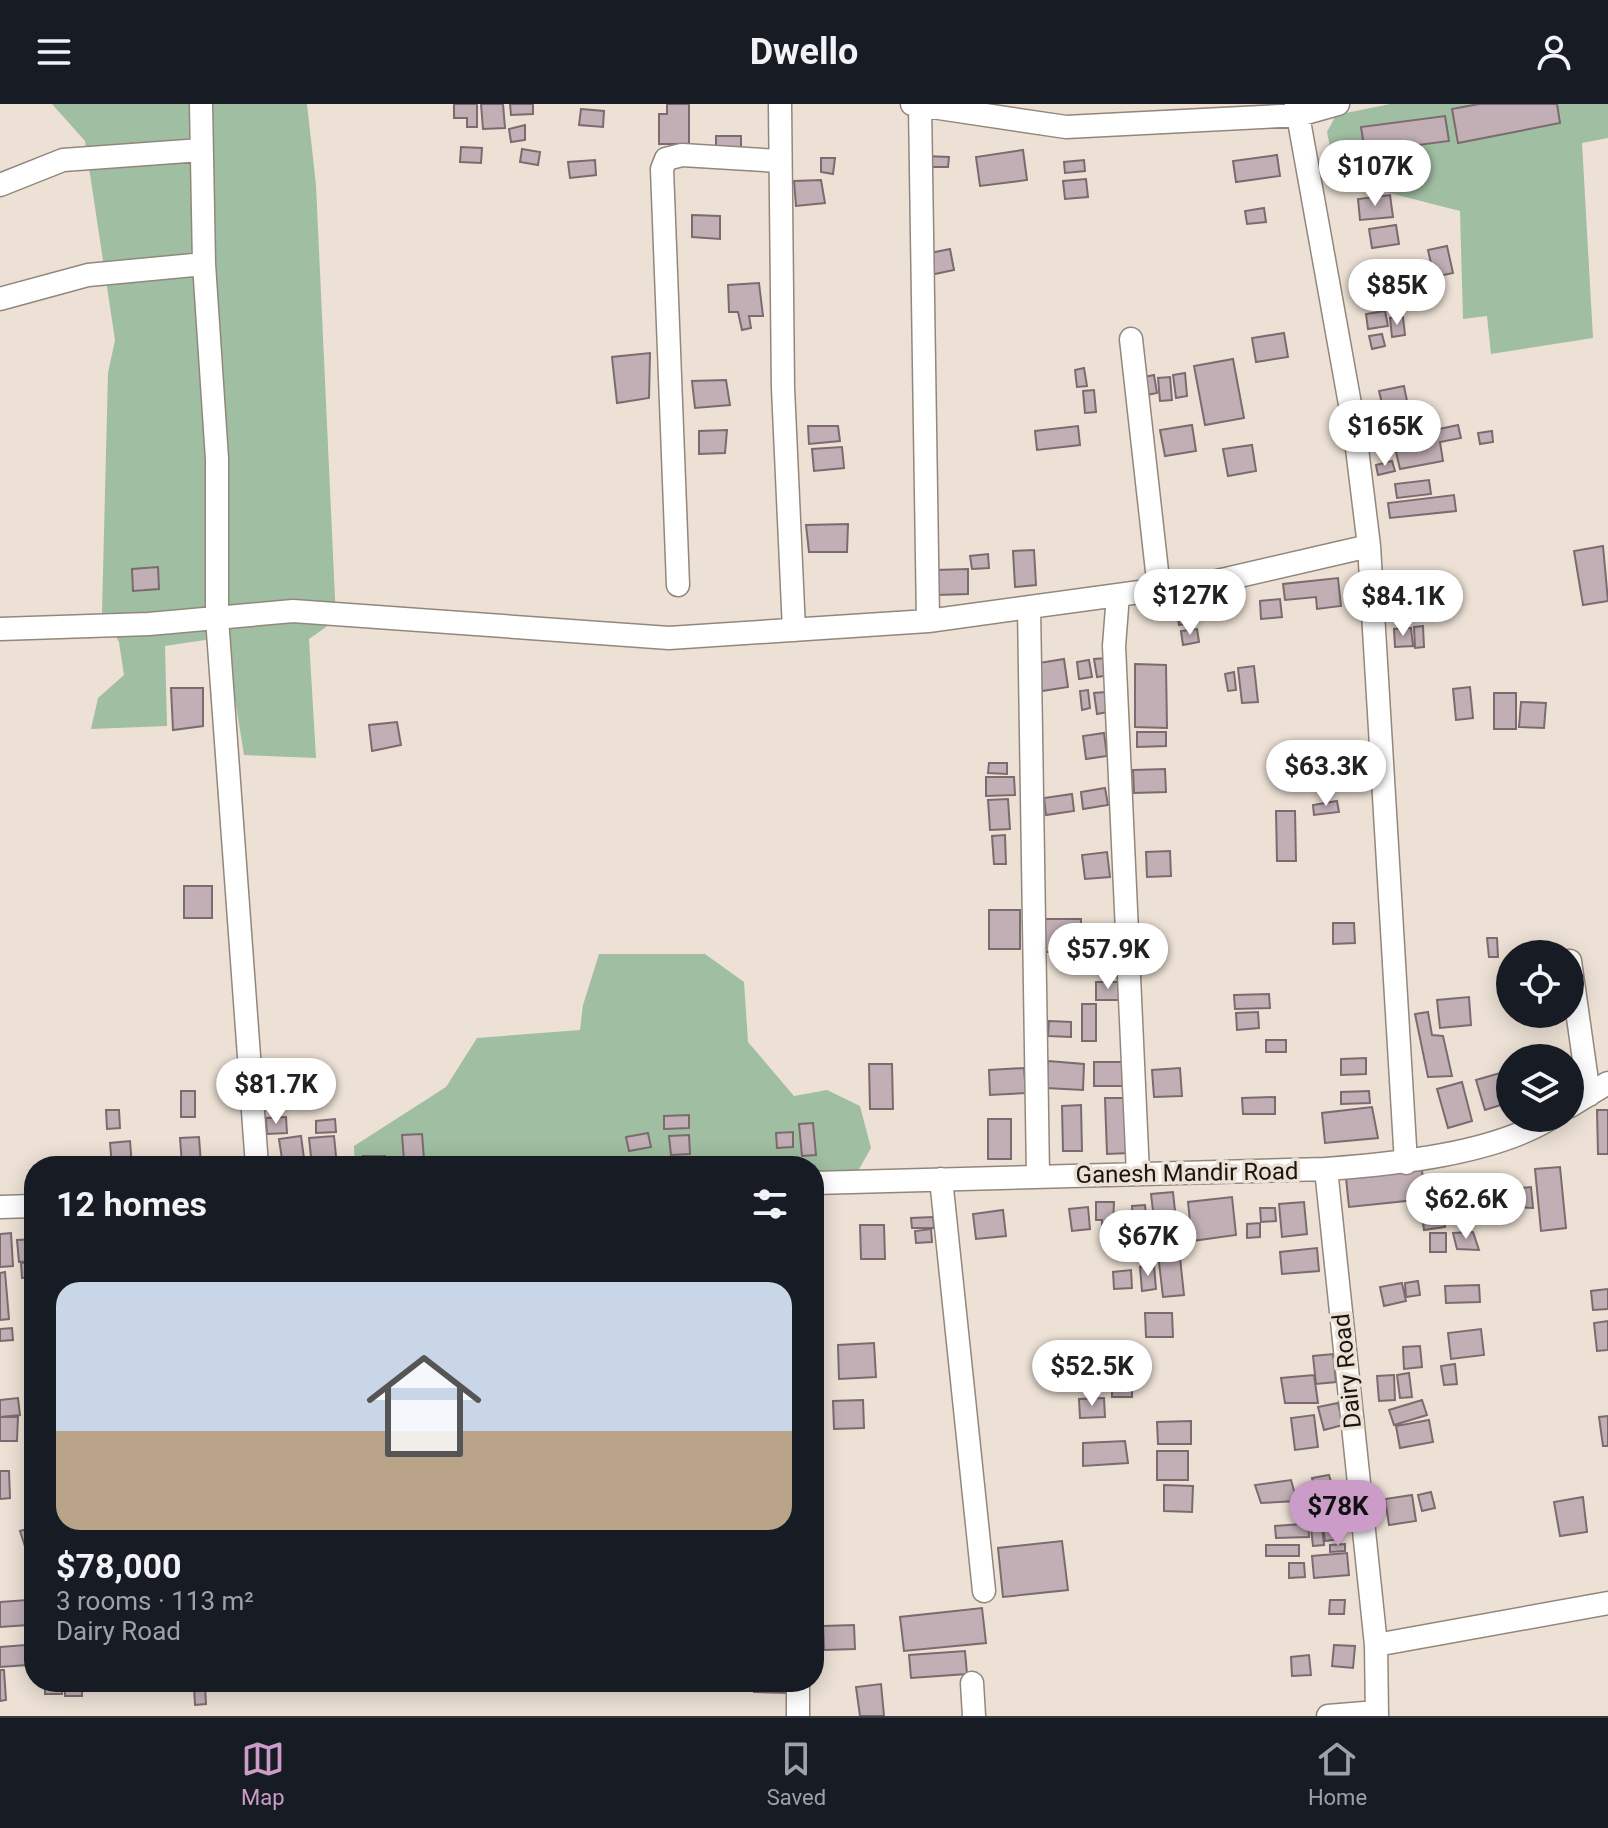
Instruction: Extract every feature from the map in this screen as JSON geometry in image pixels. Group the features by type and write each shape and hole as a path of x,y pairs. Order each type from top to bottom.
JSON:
{"street":[{"path":"201,104 204,264 217,459 217,618 256,1156"},
{"path":"780,104 783,388 794,630"},
{"path":"912,104 1066,127 1297,110 1338,104"},
{"path":"920,105 928,621"},
{"path":"1297,110 1355,432 1369,546 1406,1163"},
{"path":"0,185 63,160 201,150"},
{"path":"678,585 662,169 666,159 682,155 779,161"},
{"path":"0,299 88,275 204,264"},
{"path":"1131,339 1159,589"},
{"path":"0,629 293,611 669,638 928,621 1213,582 1369,546"},
{"path":"1118,595 1114,646 1138,1174"},
{"path":"1029,607 1038,1176"},
{"path":"1580,1028 1589,1095"},
{"name":"Ganesh Mandir Road","path":"824,1183 1326,1169 1406,1163 1529,1132"},
{"name":"Dairy Road","path":"1326,1169 1376,1645 1377,1714"},
{"path":"941,1179 984,1591"},
{"path":"0,1207 24,1206"},
{"path":"1376,1645 1608,1603"},
{"path":"972,1683 974,1716"},
{"path":"798,1692 798,1716"},
{"path":"1328,1716 1377,1714"}],"green space":[{"path":"52,104 307,104 316,185 336,620 309,639 316,758 244,755 225,637 165,646 167,726 91,729 98,698 124,675 119,642 102,612 108,373 115,340 85,141"},
{"path":"1390,104 1608,104 1608,138 1582,143 1593,338 1491,354 1487,316 1463,319 1460,211 1370,188 1334,166 1327,132 1336,115"},
{"path":"599,954 705,954 744,982 748,1042 794,1096 827,1090 860,1106 871,1148 858,1171 824,1172 824,1156 354,1156 354,1146 446,1087 477,1038 580,1030 583,1005"}],"building":[{"path":"454,104 477,104 477,127 467,127 467,118 454,118"},
{"path":"481,104 503,104 505,128 483,129"},
{"path":"510,104 533,104 533,114 511,115"},
{"path":"667,104 689,104 689,144 659,144 659,114 667,114"},
{"path":"1479,104 1557,104 1560,123 1458,143 1452,109"},
{"path":"581,109 604,111 603,127 579,125"},
{"path":"1445,116 1449,141 1365,152 1361,127"},
{"path":"525,125 525,140 511,142 509,129"},
{"path":"716,136 741,136 741,153 716,153"},
{"path":"461,147 482,148 481,163 460,162"},
{"path":"522,149 540,152 538,165 520,162"},
{"path":"1023,150 1027,180 980,186 976,157"},
{"path":"1277,155 1280,176 1236,182 1233,161"},
{"path":"925,156 949,157 948,167 925,167"},
{"path":"821,158 835,158 833,174 821,172"},
{"path":"595,160 596,175 570,178 568,162"},
{"path":"1084,160 1085,171 1065,173 1064,162"},
{"path":"1086,179 1088,197 1065,199 1063,181"},
{"path":"821,180 825,203 796,206 794,181"},
{"path":"1390,195 1393,217 1360,220 1358,199"},
{"path":"1264,208 1266,222 1247,224 1245,211"},
{"path":"692,215 720,216 720,239 692,237"},
{"path":"1396,225 1399,244 1372,248 1369,229"},
{"path":"1447,246 1453,273 1434,277 1428,250"},
{"path":"950,249 954,270 930,275 925,254"},
{"path":"1423,262 1425,277 1393,282 1391,267"},
{"path":"759,283 763,316 749,316 751,328 742,330 738,312 729,312 728,285"},
{"path":"1403,283 1407,299 1382,305 1378,289"},
{"path":"1385,311 1388,326 1368,329 1366,314"},
{"path":"1403,317 1405,335 1392,337 1390,318"},
{"path":"1284,333 1288,357 1256,362 1252,338"},
{"path":"1382,334 1385,346 1372,349 1369,336"},
{"path":"650,353 649,398 617,403 612,357"},
{"path":"1233,359 1244,418 1205,425 1194,366"},
{"path":"1084,368 1087,386 1077,387 1075,370"},
{"path":"1185,373 1187,396 1176,398 1173,375"},
{"path":"1154,375 1157,393 1147,395 1144,377"},
{"path":"1170,377 1172,400 1160,401 1158,378"},
{"path":"726,380 730,405 695,408 692,381"},
{"path":"1404,386 1408,406 1384,412 1379,391"},
{"path":"1094,390 1096,412 1085,413 1083,391"},
{"path":"1192,425 1196,451 1165,456 1160,430"},
{"path":"1458,425 1461,438 1440,442 1443,461 1400,469 1393,439"},
{"path":"808,426 838,426 840,441 809,444"},
{"path":"1078,426 1080,445 1037,450 1035,431"},
{"path":"727,430 725,453 699,454 699,431"},
{"path":"1492,431 1493,442 1480,444 1478,433"},
{"path":"1252,445 1256,471 1228,476 1223,449"},
{"path":"842,447 844,468 814,471 812,449"},
{"path":"1392,461 1395,471 1378,475 1376,465"},
{"path":"1429,480 1431,494 1397,498 1395,484"},
{"path":"1454,495 1456,511 1390,518 1388,503"},
{"path":"848,524 847,552 809,552 806,525"},
{"path":"1603,546 1608,601 1583,605 1574,551"},
{"path":"1034,550 1036,585 1015,587 1013,551"},
{"path":"988,554 989,568 972,569 970,556"},
{"path":"158,567 159,589 133,591 132,569"},
{"path":"968,569 968,594 936,595 935,570"},
{"path":"1338,578 1341,606 1317,609 1316,597 1285,600 1283,584"},
{"path":"1280,599 1282,617 1261,619 1260,601"},
{"path":"1194,609 1196,623 1179,625 1177,611"},
{"path":"1423,626 1424,647 1415,648 1414,627"},
{"path":"1411,628 1413,646 1395,647 1394,629"},
{"path":"1197,629 1199,642 1183,645 1181,631"},
{"path":"1107,658 1110,675 1097,677 1094,659"},
{"path":"1064,659 1068,687 1042,691 1039,663"},
{"path":"1089,660 1092,677 1079,679 1077,662"},
{"path":"1135,664 1166,665 1167,728 1135,727"},
{"path":"1254,666 1258,702 1242,703 1238,668"},
{"path":"1234,672 1236,690 1228,691 1225,674"},
{"path":"1470,687 1473,718 1456,720 1453,689"},
{"path":"171,688 203,688 203,726 173,730"},
{"path":"1088,690 1090,708 1082,710 1080,691"},
{"path":"1105,692 1108,712 1097,714 1094,693"},
{"path":"1494,693 1516,693 1516,729 1494,729"},
{"path":"1521,702 1546,703 1544,728 1519,727"},
{"path":"397,722 401,745 372,751 369,725"},
{"path":"1137,732 1166,732 1166,746 1137,747"},
{"path":"1104,733 1107,756 1086,759 1083,736"},
{"path":"989,763 1007,763 1007,774 988,773"},
{"path":"1165,769 1166,792 1134,793 1133,770"},
{"path":"986,777 1014,777 1015,795 986,796"},
{"path":"1105,788 1108,805 1083,809 1081,792"},
{"path":"1072,794 1074,811 1046,815 1044,798"},
{"path":"1008,799 1010,829 990,830 988,800"},
{"path":"1337,801 1339,812 1314,815 1313,805"},
{"path":"1276,811 1295,811 1296,861 1277,861"},
{"path":"1005,835 1006,864 994,864 992,836"},
{"path":"1170,851 1171,876 1147,877 1146,852"},
{"path":"1107,852 1110,877 1085,879 1082,855"},
{"path":"184,886 212,886 212,918 184,918"},
{"path":"989,910 1020,910 1020,949 989,949"},
{"path":"1043,919 1081,919 1081,952 1043,952"},
{"path":"1333,923 1354,923 1355,943 1333,944"},
{"path":"1487,938 1497,938 1496,957 1489,957"},
{"path":"1096,982 1119,982 1119,1000 1096,1000"},
{"path":"1269,994 1270,1008 1235,1009 1234,995"},
{"path":"1469,997 1471,1025 1440,1028 1437,1000"},
{"path":"1082,1004 1096,1004 1096,1041 1082,1041"},
{"path":"1258,1012 1259,1028 1237,1030 1236,1013"},
{"path":"1428,1012 1432,1035 1443,1036 1452,1076 1428,1077 1415,1014"},
{"path":"1049,1021 1071,1022 1071,1037 1048,1036"},
{"path":"1266,1040 1286,1040 1286,1052 1266,1052"},
{"path":"1366,1058 1366,1074 1341,1075 1341,1059"},
{"path":"1048,1061 1084,1064 1083,1090 1046,1088"},
{"path":"1094,1062 1125,1062 1125,1086 1094,1086"},
{"path":"869,1064 892,1064 893,1109 870,1109"},
{"path":"1024,1068 1026,1093 990,1095 989,1070"},
{"path":"1180,1068 1182,1096 1154,1097 1152,1070"},
{"path":"1496,1074 1496,1106 1485,1110 1476,1080"},
{"path":"1462,1082 1472,1121 1448,1128 1437,1089"},
{"path":"181,1091 195,1091 195,1117 181,1117"},
{"path":"1369,1091 1370,1103 1341,1104 1341,1092"},
{"path":"1275,1097 1275,1114 1243,1114 1242,1098"},
{"path":"1105,1098 1127,1098 1129,1153 1107,1154"},
{"path":"1081,1105 1082,1151 1063,1151 1062,1106"},
{"path":"1372,1107 1378,1138 1325,1143 1322,1113"},
{"path":"106,1110 119,1110 120,1128 107,1129"},
{"path":"1597,1110 1608,1110 1608,1154 1598,1154"},
{"path":"689,1115 689,1128 664,1129 664,1116"},
{"path":"286,1117 287,1133 267,1134 266,1118"},
{"path":"335,1119 336,1132 316,1133 316,1121"},
{"path":"988,1119 1011,1119 1011,1159 988,1159"},
{"path":"813,1123 816,1155 802,1156 799,1124"},
{"path":"793,1132 793,1147 777,1148 776,1133"},
{"path":"648,1133 651,1147 629,1151 626,1137"},
{"path":"422,1134 424,1156 404,1156 402,1135"},
{"path":"689,1135 690,1154 671,1155 669,1136"},
{"path":"301,1136 304,1156 282,1156 279,1139"},
{"path":"334,1136 336,1156 311,1156 309,1138"},
{"path":"199,1137 200,1156 181,1156 180,1138"},
{"path":"130,1141 131,1156 111,1156 110,1143"},
{"path":"1560,1167 1566,1228 1541,1231 1535,1169"},
{"path":"1422,1170 1425,1199 1349,1207 1346,1178"},
{"path":"1531,1187 1533,1208 1515,1207 1513,1189"},
{"path":"1173,1192 1184,1295 1163,1297 1151,1194"},
{"path":"1448,1192 1474,1192 1480,1220 1452,1221"},
{"path":"1232,1197 1236,1235 1192,1241 1188,1202"},
{"path":"1442,1197 1445,1227 1424,1230 1420,1199"},
{"path":"1096,1202 1114,1202 1113,1226 1102,1226 1102,1220 1096,1220"},
{"path":"1304,1202 1307,1234 1282,1237 1279,1204"},
{"path":"1145,1205 1147,1225 1133,1225 1132,1206"},
{"path":"1088,1207 1090,1229 1072,1231 1069,1209"},
{"path":"1260,1208 1275,1208 1276,1221 1261,1222"},
{"path":"1003,1210 1006,1236 976,1239 973,1214"},
{"path":"933,1217 934,1228 912,1228 911,1218"},
{"path":"1260,1223 1260,1237 1247,1238 1247,1224"},
{"path":"860,1225 884,1225 885,1259 861,1259"},
{"path":"931,1229 932,1242 916,1243 915,1231"},
{"path":"1473,1232 1479,1250 1457,1249 1453,1233"},
{"path":"11,1233 13,1266 0,1267 0,1234"},
{"path":"1430,1233 1446,1233 1446,1252 1430,1252"},
{"path":"17,1240 24,1240 24,1262 19,1262"},
{"path":"1317,1248 1319,1271 1282,1274 1280,1252"},
{"path":"1154,1266 1156,1289 1142,1291 1140,1267"},
{"path":"1131,1270 1132,1288 1114,1289 1113,1272"},
{"path":"5,1272 9,1319 0,1320 0,1273"},
{"path":"1418,1281 1420,1295 1406,1297 1405,1283"},
{"path":"1402,1283 1406,1301 1384,1306 1380,1287"},
{"path":"1479,1285 1480,1302 1446,1303 1445,1286"},
{"path":"1608,1289 1608,1309 1593,1310 1591,1291"},
{"path":"1145,1313 1172,1313 1173,1337 1146,1337"},
{"path":"1608,1321 1608,1350 1597,1351 1594,1323"},
{"path":"12,1328 13,1340 0,1341 0,1329"},
{"path":"1481,1329 1484,1355 1451,1359 1448,1333"},
{"path":"874,1343 876,1377 839,1379 838,1345"},
{"path":"1420,1346 1422,1367 1404,1369 1403,1347"},
{"path":"1333,1354 1336,1382 1316,1384 1313,1356"},
{"path":"1455,1364 1457,1384 1444,1385 1441,1366"},
{"path":"1112,1369 1132,1369 1132,1397 1112,1397"},
{"path":"1409,1373 1412,1397 1400,1398 1397,1375"},
{"path":"1314,1375 1318,1403 1285,1403 1281,1378"},
{"path":"1394,1375 1395,1400 1379,1401 1377,1376"},
{"path":"18,1398 20,1415 0,1417 0,1400"},
{"path":"1104,1398 1105,1417 1080,1418 1079,1399"},
{"path":"863,1400 864,1428 834,1429 833,1401"},
{"path":"1422,1400 1427,1415 1394,1425 1389,1410"},
{"path":"1338,1403 1343,1425 1324,1430 1318,1407"},
{"path":"1314,1415 1318,1447 1295,1450 1291,1418"},
{"path":"1608,1416 1608,1446 1603,1446 1599,1417"},
{"path":"0,1417 18,1417 17,1441 0,1441"},
{"path":"1429,1420 1433,1442 1400,1448 1396,1426"},
{"path":"1191,1421 1191,1444 1158,1444 1157,1422"},
{"path":"1125,1441 1128,1463 1083,1466 1083,1443"},
{"path":"1157,1451 1188,1451 1188,1480 1157,1480"},
{"path":"0,1471 9,1471 10,1498 0,1499"},
{"path":"1329,1475 1335,1495 1316,1497 1312,1478"},
{"path":"1291,1480 1297,1501 1261,1503 1255,1485"},
{"path":"1164,1485 1193,1486 1192,1512 1164,1511"},
{"path":"1431,1492 1435,1508 1422,1511 1418,1495"},
{"path":"1412,1495 1416,1521 1389,1525 1385,1499"},
{"path":"1583,1497 1587,1532 1560,1536 1554,1502"},
{"path":"1302,1519 1308,1519 1309,1537 1276,1538 1275,1526 1302,1524"},
{"path":"1338,1522 1340,1539 1325,1541 1323,1524"},
{"path":"1322,1527 1324,1545 1313,1546 1311,1528"},
{"path":"1062,1541 1068,1590 1003,1597 998,1548"},
{"path":"1345,1544 1345,1551 1330,1552 1330,1545"},
{"path":"1266,1545 1299,1545 1299,1556 1266,1556"},
{"path":"1347,1553 1349,1575 1314,1578 1312,1556"},
{"path":"1289,1563 1304,1563 1305,1577 1289,1578"},
{"path":"24,1600 24,1625 0,1627 0,1602"},
{"path":"1330,1600 1345,1600 1344,1614 1329,1614"},
{"path":"982,1608 986,1643 904,1651 900,1617"},
{"path":"854,1625 855,1649 824,1650 824,1626"},
{"path":"24,1645 24,1665 0,1667 0,1647"},
{"path":"1334,1645 1355,1646 1353,1668 1332,1666"},
{"path":"965,1651 967,1674 911,1678 909,1655"},
{"path":"1309,1655 1311,1675 1292,1676 1291,1657"},
{"path":"0,1670 4,1670 6,1700 0,1701"},
{"path":"881,1684 884,1716 860,1716 856,1687"},
{"path":"65,1692 82,1692 82,1696 65,1696"},
{"path":"194,1692 205,1692 206,1704 195,1705"}]}
